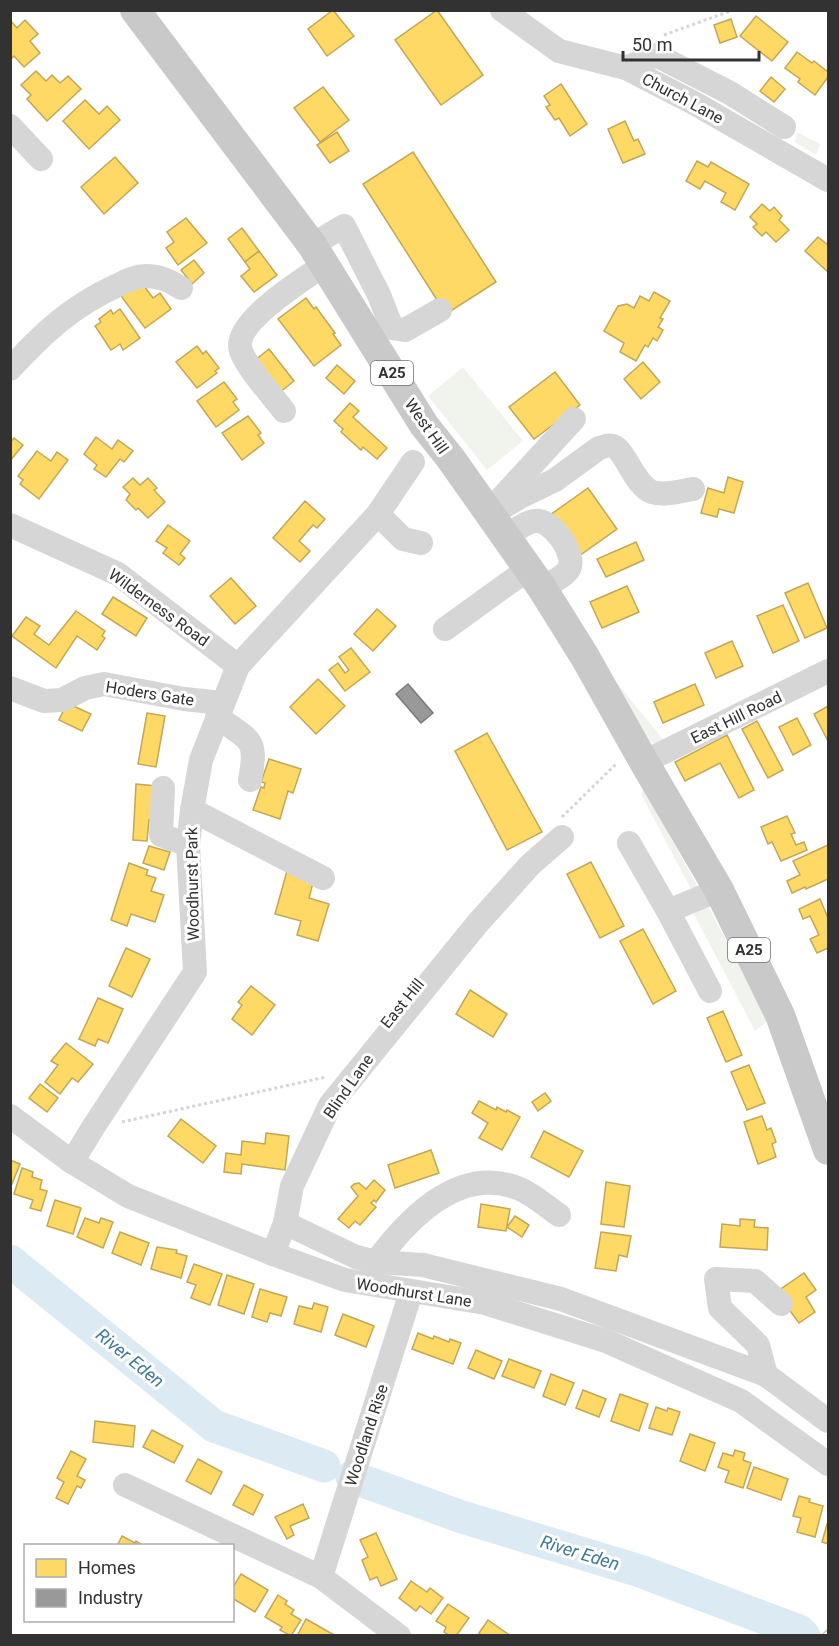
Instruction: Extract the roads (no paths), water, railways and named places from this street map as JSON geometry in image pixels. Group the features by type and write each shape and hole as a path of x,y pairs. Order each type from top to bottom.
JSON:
{"main road":[{"name":"West Hill","path":"135,10 318,255 424,425 535,578 585,657 639,754"},
{"name":"A25","path":"639,754 719,890 780,1015 828,1150"}],"street":[{"name":"Church Lane","path":"502,10 559,51 626,68 694,103 828,180"},
{"path":"626,68 656,55 730,93 784,127"},
{"path":"14,130 40,159"},
{"path":"284,411 244,357 239,344 231,337 243,331 344,226 379,295 392,328 405,330 440,310"},
{"path":"10,369 62,317 95,295 135,277 145,276 162,278 181,288"},
{"path":"495,521 574,419"},
{"path":"495,521 520,497 555,480 599,448 607,446 613,446 618,450 642,485 649,490 664,493 693,489"},
{"name":"Woodhurst Park","path":"72,1162 195,972 188,845 192,810 201,760 238,666 378,514 413,462"},
{"path":"378,514 403,539 421,543"},
{"path":"445,629 535,578 568,571 572,562 570,552 553,528 544,521 495,521"},
{"name":"Wilderness Road","path":"10,525 118,574 238,666"},
{"name":"East Hill Road","path":"639,754 828,671"},
{"name":"Hoders Gate","path":"10,688 44,701 62,700 85,688 104,684 184,699 220,710"},
{"path":"220,710 250,741 255,755 250,780"},
{"path":"163,788 160,835 188,845"},
{"path":"192,810 323,878"},
{"name":"Blind Lane","path":"273,1254 285,1223 292,1186 330,1106 477,924 562,828"},
{"path":"629,843 710,991"},
{"path":"668,911 719,890"},
{"name":"Woodhurst Lane","path":"10,1116 72,1162 129,1196 273,1254 345,1280 485,1303 606,1341 741,1401 825,1461 828,1435"},
{"path":"376,1262 396,1234 437,1199 472,1183 495,1182 521,1190 559,1215"},
{"name":"Woodhurst Lane","path":"285,1223 356,1257 376,1262 423,1266 561,1299 766,1375 828,1421"},
{"path":"766,1375 758,1345 720,1308 716,1279 755,1281 781,1304"},
{"name":"Woodland Rise","path":"321,1577 411,1292"},
{"path":"125,1485 321,1577 399,1635"}],"waterway":[{"name":"River Eden","path":"10,1261 214,1426 324,1466"},
{"name":"River Eden","path":"352,1477 462,1517 640,1571 799,1631 804,1636"}],"railway":[{"path":"825,1636 828,1633"}]}
